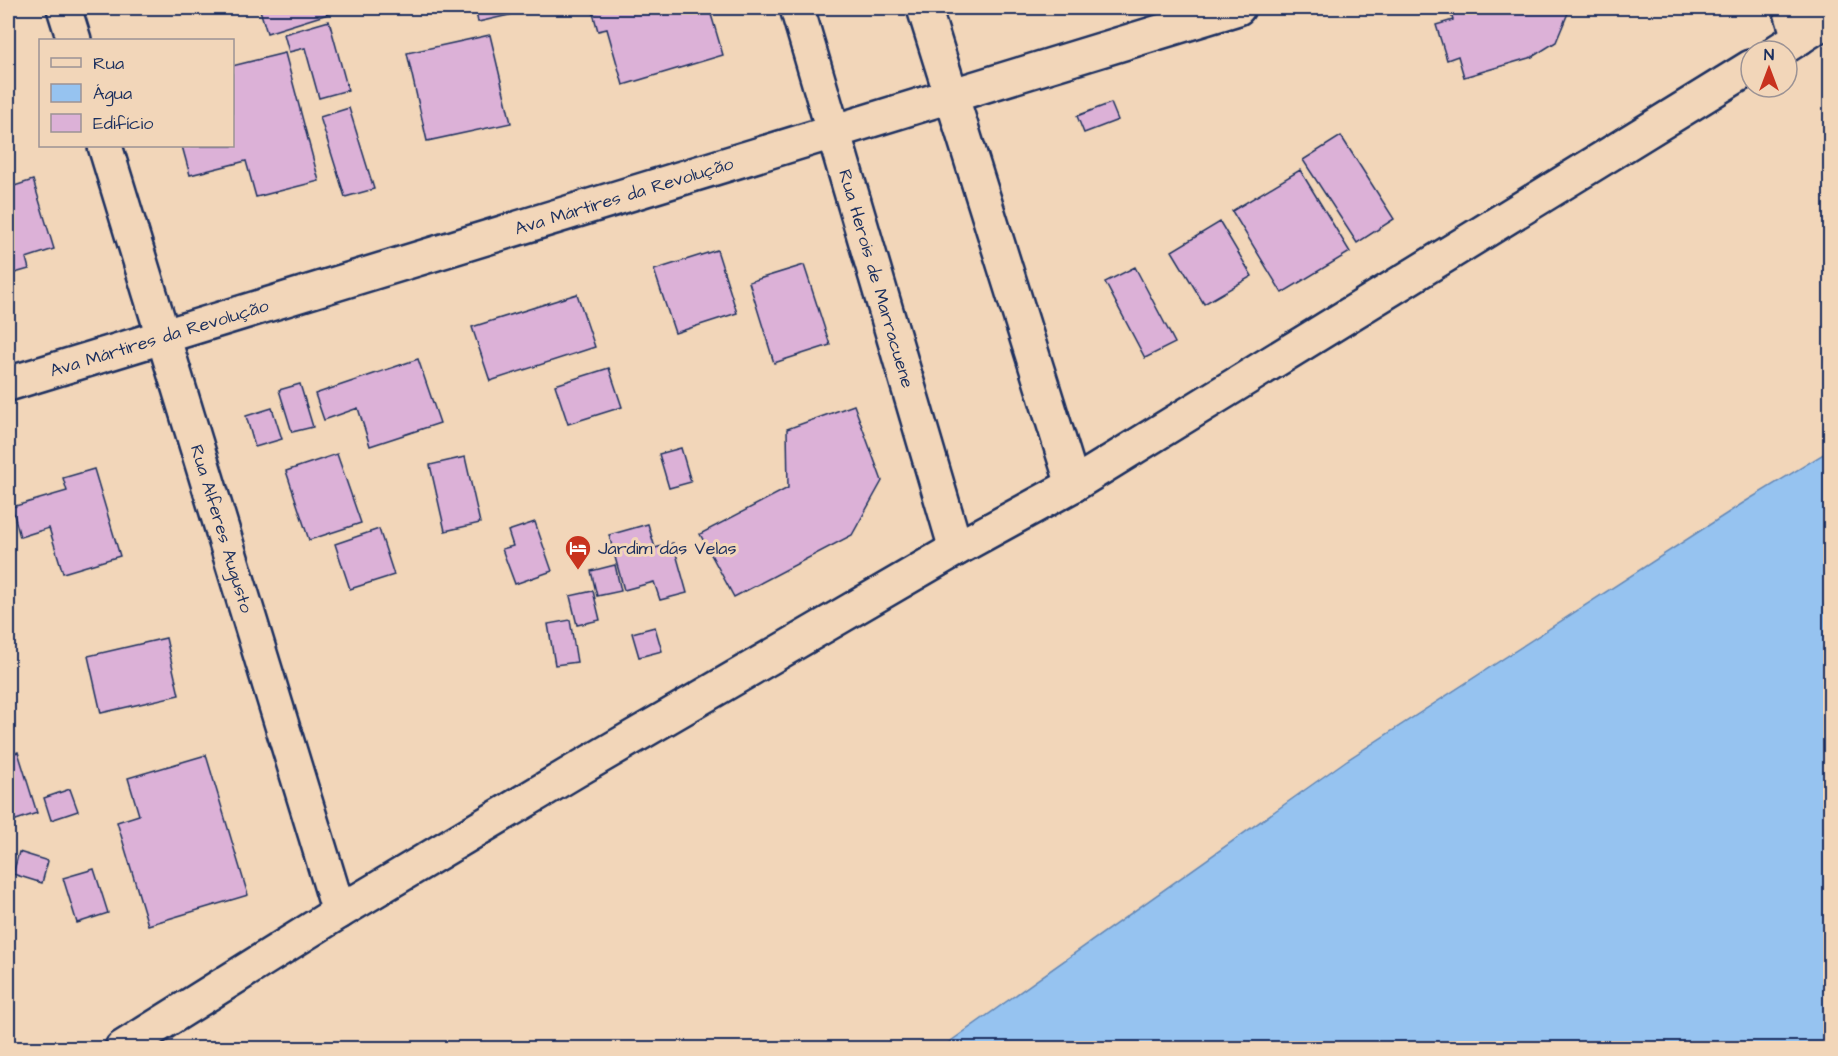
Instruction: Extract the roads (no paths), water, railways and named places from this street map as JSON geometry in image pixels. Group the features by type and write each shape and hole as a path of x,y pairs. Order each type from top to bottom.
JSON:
{"street":[{"path":"64,8 74,39"},
{"name":"Rua Herois de Marracuene","path":"797,8 956,549"},
{"path":"924,8 1073,484"},
{"name":"Ava Mártires da Revolução","path":"8,384 1238,8"},
{"path":"1789,32 1830,18"},
{"path":"122,1048 339,912 956,549 1073,484 1739,75"},
{"name":"Rua Alferes Augusto","path":"105,147 339,912"}],"water":[{"path":"1830,450 1830,1048 941,1048 1347,760 1743,503"}],"place":[{"name":"Jardim das Velas","path":"578,571"}]}
